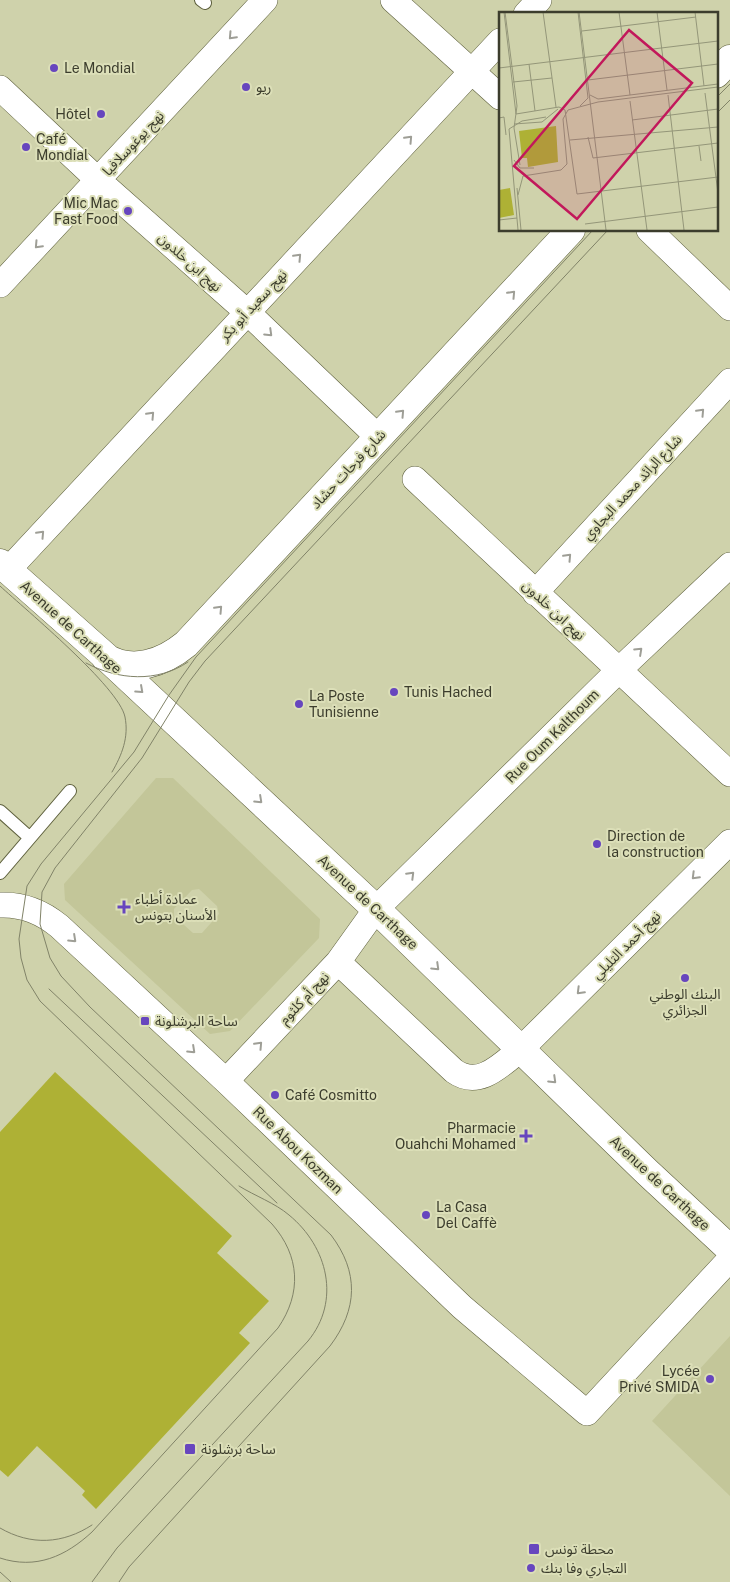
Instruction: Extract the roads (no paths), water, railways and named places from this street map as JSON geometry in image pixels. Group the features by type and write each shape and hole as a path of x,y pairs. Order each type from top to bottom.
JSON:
{"street":[{"name":"نهج يوغوسلافيا","path":"0,285 265,0"},
{"path":"393,0 499,96"},
{"path":"528,12 539,0"},
{"name":"نهج سعيد أبو بكر","path":"4,566 247,312 499,42"},
{"path":"718,72 730,59"},
{"name":"نهج ابن خلدون","path":"0,88 98,180 247,312 378,437"},
{"name":"شارع فرحات حشاد","path":"105,656 120,664 140,666 160,661 179,650 570,231"},
{"path":"650,231 730,308"},
{"name":"شارع الرائد محمد البجاوي","path":"535,593 730,381"},
{"name":"نهج ابن خلدون","path":"415,479 730,774"},
{"name":"Rue Oum Kalthoum","path":"376,909 619,670 730,565"},
{"name":"Avenue de Carthage","path":"4,566 105,656 376,909 647,1172 730,1249"},
{"name":"نهج أحمد التليلي","path":"338,962 463,1077 478,1078 492,1072 522,1049 730,842"},
{"name":"Rue Abou Kozman","path":"5,908 35,911 226,1081 462,1307 587,1413 730,1260"},
{"name":"نهج أم كلثوم","path":"226,1081 338,962 376,909"}],"lane":[{"path":"0,873 70,791"},
{"path":"0,811 29,837"}],"tram line":[{"path":"718,96 730,84"},
{"path":"718,112 730,100"},
{"path":"0,1558 26,1562 50,1558 72,1548 92,1532 278,1328 286,1315 294,1288 293,1262 281,1236 272,1224 40,1001 27,980 21,958 19,939 27,886 41,864 134,752 169,695 196,657 592,231"},
{"path":"119,1582 129,1567 330,1346 346,1318 352,1290 347,1263 331,1235 90,1007 61,976 50,958 40,924 42,892 55,868 142,758 189,682 205,661 607,231"},
{"path":"0,586 70,649 107,687 119,704 125,717 126,732 122,752 112,772"},
{"path":"86,663 111,673 137,677 163,673 176,669 188,662"},
{"path":"49,989 277,1203"},
{"path":"92,1582 117,1548 308,1341 318,1325 324,1309 327,1292 326,1275 321,1258 313,1243 289,1215 239,1186"},
{"path":"0,1528 23,1538 47,1540 70,1536 92,1525"},
{"path":"0,1572 11,1582"}],"place":[{"name":"Le Mondial","path":"54,68"},
{"name":"ريو","path":"246,87"},
{"name":"Hôtel","path":"101,114"},
{"name":"Café Mondial","path":"26,147"},
{"name":"Mic Mac Fast Food","path":"128,211"},
{"name":"Tunis Hached","path":"394,692"},
{"name":"La Poste Tunisienne","path":"299,704"},
{"name":"Direction de la construction","path":"597,844"},
{"name":"عمادة أطباء الأسنان بتونس","path":"124,907"},
{"name":"البنك الوطني الجزائري","path":"685,978"},
{"name":"ساحة البرشلونة","path":"145,1021"},
{"name":"Café Cosmitto","path":"275,1095"},
{"name":"Pharmacie Ouahchi Mohamed","path":"526,1136"},
{"name":"La Casa Del Caffè","path":"426,1215"},
{"name":"Lycée Privé SMIDA","path":"710,1379"},
{"name":"ساحة برشلونة","path":"190,1449"},
{"name":"محطة تونس","path":"534,1549"},
{"name":"التجاري وفا بنك","path":"531,1568"}]}
